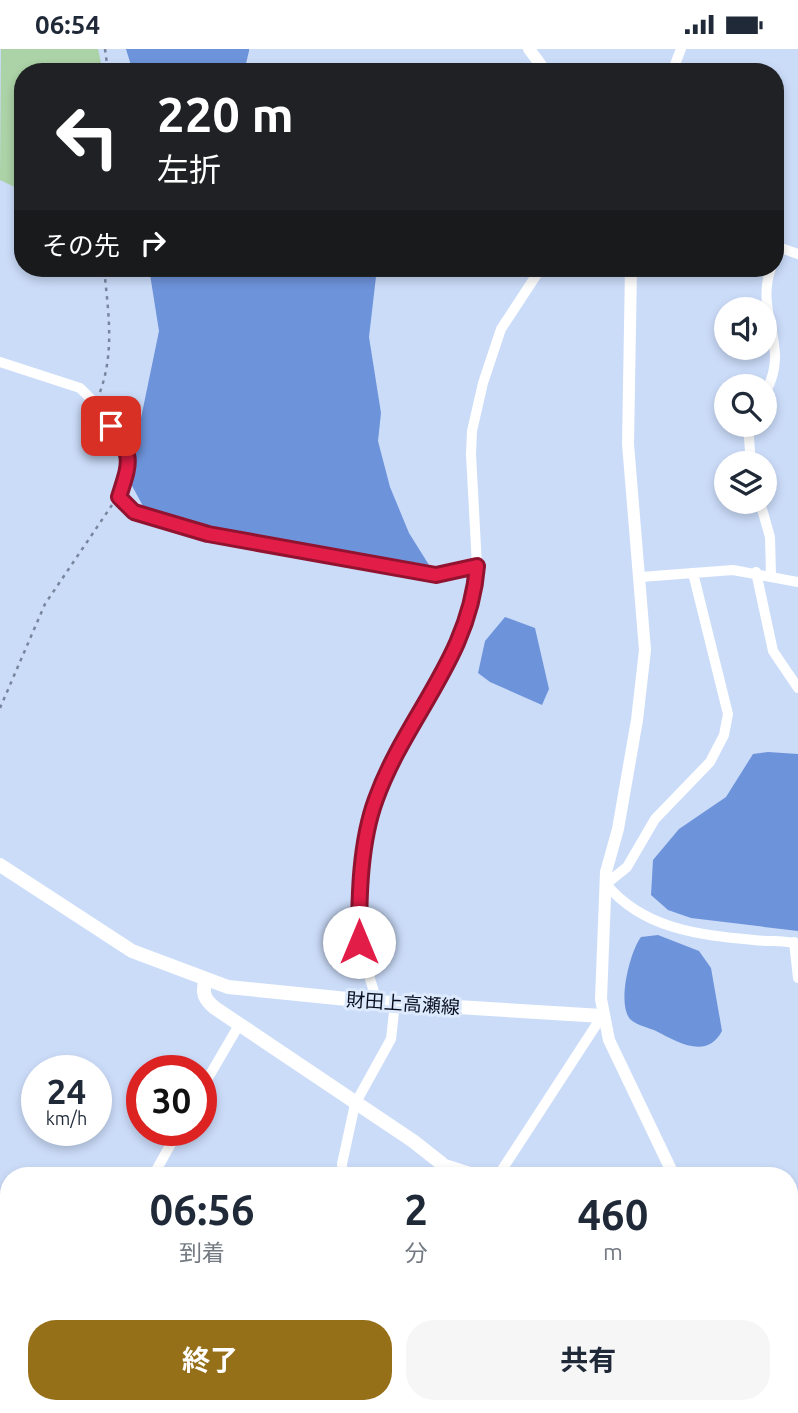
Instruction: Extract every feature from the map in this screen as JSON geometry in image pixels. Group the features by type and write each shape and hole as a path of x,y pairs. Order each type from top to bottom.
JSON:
{"main road":[{"name":"財田上高瀬線","path":"0,865 132,951 206,981 271,993 602,1016"},
{"path":"206,981 202,989 206,1000 444,1167"}],"street":[{"path":"529,49 540,63"},
{"path":"377,1002 359,942 359,904 370,823 376,799 405,737 444,674 475,600 477,566 472,431 483,383 501,329 535,277"},
{"path":"631,277 628,444 645,650 642,684 606,884 600,962 602,1016 609,1040 670,1167"},
{"path":"768,277 765,286 768,320 777,351 774,374"},
{"path":"0,362 80,388 95,403 128,449 130,461 119,497 134,512 208,534 436,575 477,566"},
{"path":"763,514 770,537 771,575"},
{"path":"641,577 733,570 798,582"},
{"path":"755,572 773,651 798,688"},
{"path":"606,884 627,867 655,819 710,762 724,735 728,714 693,573"},
{"path":"606,884 622,904 654,922 728,937 796,943 798,978"},
{"path":"342,1167 355,1104 391,1038 395,1003"},
{"path":"504,1167 602,1016"},
{"path":"217,1063 239,1025"},
{"path":"158,1167 170,1146"},
{"path":"441,1163 454,1167"}],"path":[{"path":"95,403 106,375 108,352 110,316 105,277"},
{"path":"0,708 45,604 119,497"}],"green space":[{"path":"1,49 98,49 101,63 14,63 14,187 0,180"}],"water":[{"path":"126,49 249,49 246,63 130,63"},
{"path":"150,277 376,277 369,337 381,413 378,441 390,487 409,533 429,565 210,528 143,506 131,484 136,464 135,447 159,331"},
{"path":"505,617 535,628 549,689 542,705 490,682 478,673 485,641"},
{"path":"753,754 798,754 798,931 691,918 668,910 651,895 653,860 679,829 726,797"},
{"path":"658,935 699,951 711,968 722,1031 716,1040 708,1045 700,1047 682,1043 636,1023 627,1013 626,979 633,954 641,937"}],"route":[{"path":"111,426 128,449 130,461 119,497 134,512 208,534 436,575 477,566 475,600 465,626 444,674 405,737 376,799 359,904 359,942"}]}
